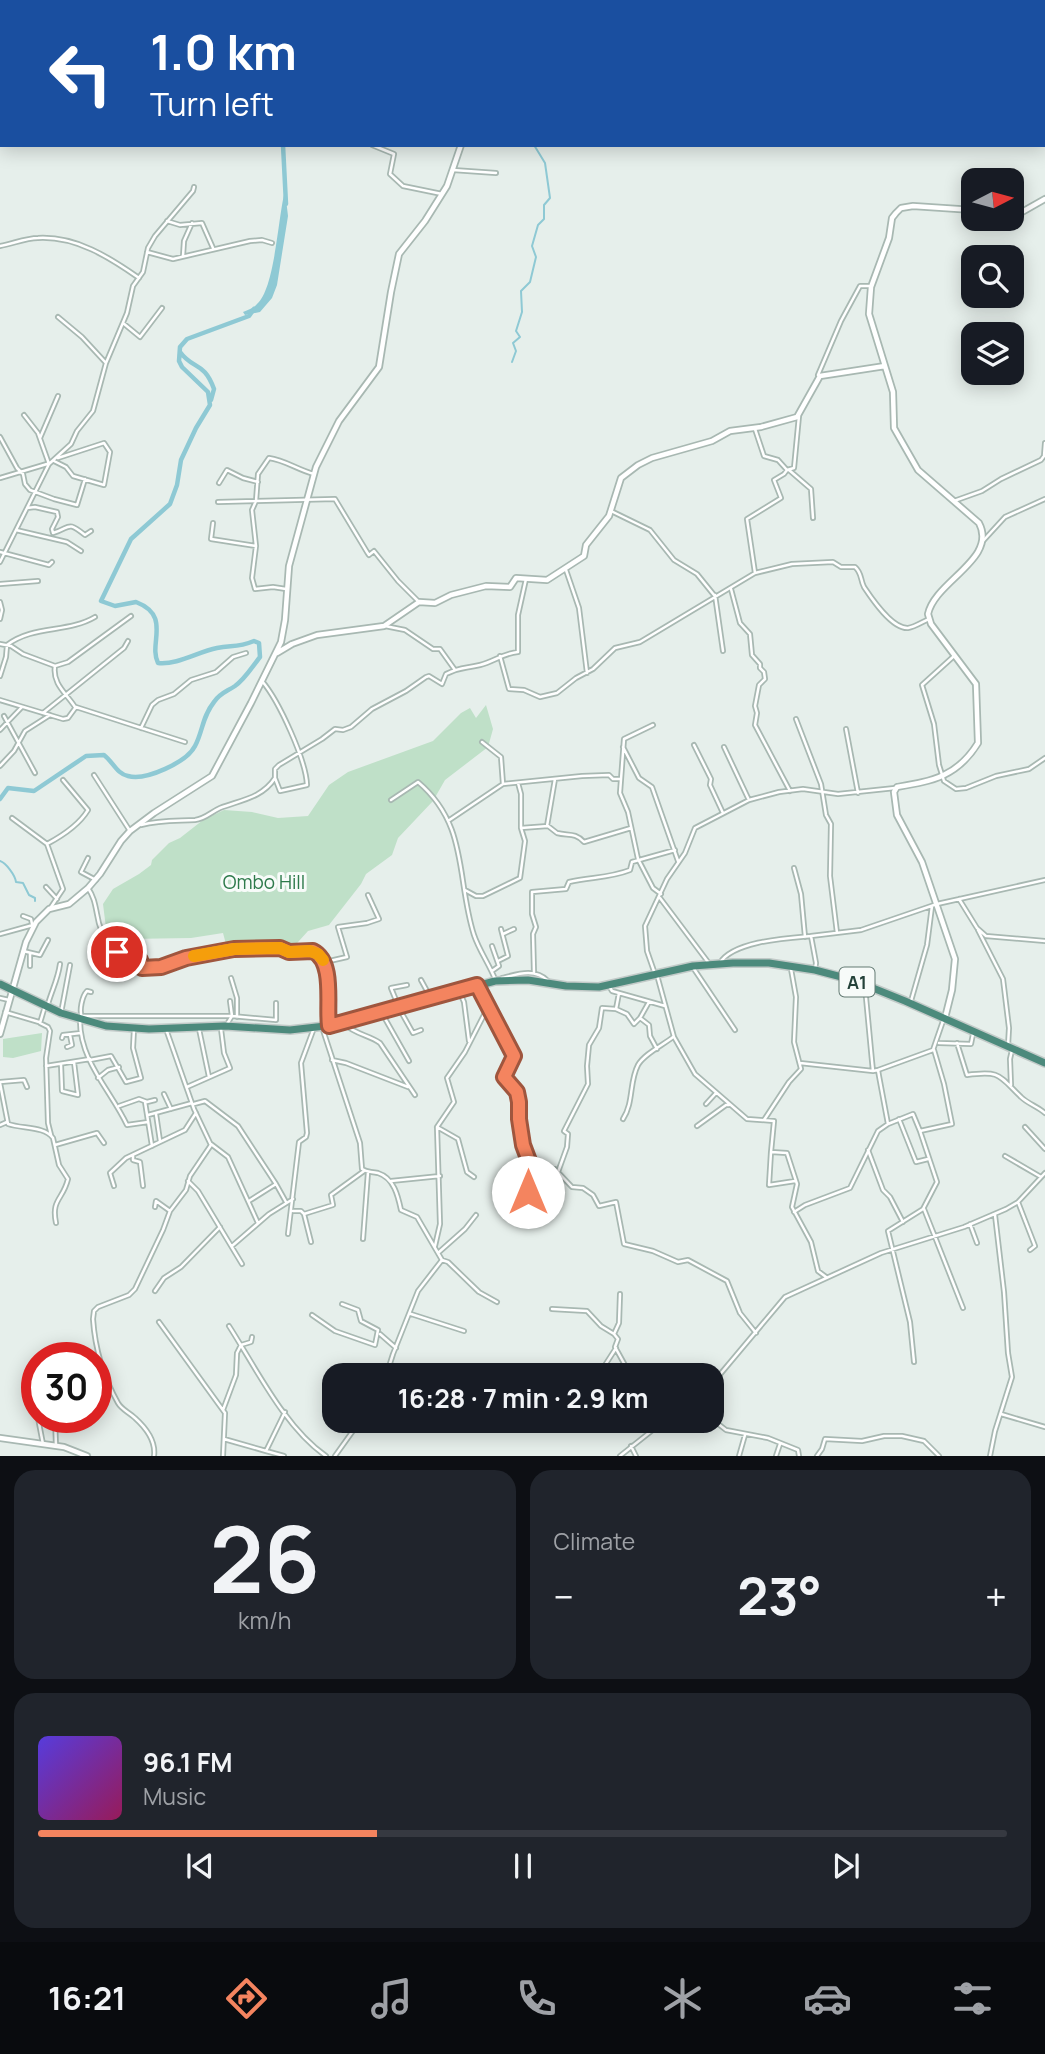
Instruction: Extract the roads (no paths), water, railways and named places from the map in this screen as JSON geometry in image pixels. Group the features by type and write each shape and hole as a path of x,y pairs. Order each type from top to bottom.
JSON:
{"highway":[{"name":"A1","path":"0,984 61,1013 134,1029 223,1026 290,1031 343,1023 495,979 528,980 584,988 609,986 709,964 791,966 865,984 1045,1063"}],"street":[{"path":"377,147 394,154 390,174 403,186 442,194"},
{"path":"51,907 69,904 96,880 117,846 130,831 213,775 276,654 285,626 289,566 314,474 339,421 379,367 399,254 442,194 460,147"},
{"path":"453,170 496,173"},
{"path":"135,284 144,271 147,252 155,236 194,187"},
{"path":"1024,211 1045,199"},
{"path":"961,209 916,206 901,208 892,218 889,238 871,287 869,319 894,399 894,428 918,470 979,524 983,541"},
{"path":"167,221 180,225 202,223 213,249"},
{"path":"183,256 184,242 192,223"},
{"path":"0,246 32,238 58,238 95,250 103,257 123,265 140,279"},
{"path":"147,252 169,260 262,240 272,243"},
{"path":"0,562 2,553 34,492 53,461 71,444 77,431 93,411 106,363 123,323 135,284 135,275"},
{"path":"755,573 747,519 780,500 781,496 774,481 794,467 799,415 841,321 860,286 871,287"},
{"path":"123,323 140,337 162,308"},
{"path":"58,317 82,337 106,363"},
{"path":"817,378 885,366"},
{"path":"40,438 58,396"},
{"path":"0,478 21,472 53,461 105,444 110,452 104,485 73,475 66,467 53,461 23,415"},
{"path":"384,626 419,602 434,603 458,593 491,585 510,587 515,578 546,581 584,556 586,545 603,526 611,511 621,478 650,458 712,442 730,431 755,428 799,415"},
{"path":"755,428 764,456 778,460 811,489 813,518"},
{"path":"0,438 27,487 34,492 78,505 85,478"},
{"path":"954,501 981,491 1041,460 1045,443"},
{"path":"287,589 254,589 256,546 251,515 256,501 258,474 268,458 314,474"},
{"path":"219,484 227,470 258,482"},
{"path":"218,502 336,499 366,552 370,555 374,551 419,602"},
{"path":"795,1181 769,1185 774,1122 764,1119 750,1121 695,1074 674,1037 656,974 647,954 644,930 646,921 667,879 687,850 695,828 723,813 749,800 781,791 803,789 823,793 858,793 931,782 942,777 965,758 978,740 976,687 929,619 929,609 936,596 973,559 983,541 1004,517 1045,499"},
{"path":"27,508 57,512 58,518 52,528 53,533 66,526 73,526 85,535 91,531"},
{"path":"611,511 650,530 670,556 697,574 715,595 723,651"},
{"path":"213,523 211,539 256,546"},
{"path":"16,530 67,542 81,551"},
{"path":"2,553 49,565 52,562"},
{"path":"500,656 508,688 540,697 557,693 587,673 615,648 640,642 755,573 792,564 833,562 841,567 856,567 862,584 877,606 895,624 904,628 911,627 929,619"},
{"path":"566,570 579,608 587,673"},
{"path":"262,681 277,705 299,753 307,785 280,791 275,769 279,765 299,753 335,729 351,727 372,709 426,677 429,676 442,684 446,674 462,666 481,665 500,656 518,652 518,615 526,579"},
{"path":"0,584 38,581"},
{"path":"730,588 741,626 750,634 752,654 765,674 764,680 758,686 755,725 790,791"},
{"path":"0,602 0,619"},
{"path":"0,644 55,666 68,662 131,616"},
{"path":"0,676 7,645 17,637 84,623 95,617"},
{"path":"276,654 292,644 317,635 384,626 405,630 433,649 440,649 455,670"},
{"path":"43,713 124,648 128,641"},
{"path":"141,728 150,709 158,700 172,695 191,680 216,672 233,657 246,653"},
{"path":"954,656 922,685 934,724 942,777 952,787 962,789 996,776 1029,769 1045,758"},
{"path":"55,666 54,675 64,695 75,707 185,742"},
{"path":"0,700 66,719 75,707"},
{"path":"0,730 22,707"},
{"path":"0,765 13,752 26,730 50,715"},
{"path":"4,716 35,773"},
{"path":"796,719 805,738 832,828 831,876 837,933"},
{"path":"653,724 625,738 620,793 628,812 639,861 653,888 709,964"},
{"path":"846,729 858,793"},
{"path":"482,742 501,757 503,784"},
{"path":"694,745 711,779 710,785 723,813"},
{"path":"623,747 639,778 651,786 676,850 678,863"},
{"path":"724,747 749,800"},
{"path":"94,775 130,831"},
{"path":"448,821 503,784 600,775 621,779"},
{"path":"138,825 166,820 198,820 219,808 261,793 275,778"},
{"path":"547,826 555,779"},
{"path":"47,844 67,832 88,810 63,780"},
{"path":"391,800 418,782 432,796 448,821 456,837 473,930 495,979"},
{"path":"465,890 476,896 483,896 520,878 524,842 518,783"},
{"path":"895,788 897,815 918,852 956,962 952,990 934,1050 952,1124 920,1130"},
{"path":"0,934 33,925 51,907 63,889 47,844 12,818"},
{"path":"521,828 547,826 558,834 579,836 583,842 631,828"},
{"path":"534,973 533,934 536,927 532,914 531,892 566,889 569,882 584,878 614,876 630,870 631,863 676,850"},
{"path":"88,858 81,872 96,880"},
{"path":"794,867 801,894 805,937"},
{"path":"720,964 723,958 747,946 865,929 935,905 1045,880"},
{"path":"46,887 57,899"},
{"path":"88,888 94,898 100,928 109,943 119,953 140,960 142,968 161,967 186,958 260,948 310,951 318,954 324,962 329,985 327,1007 322,1027 301,1063 307,1133 306,1138 299,1142 288,1234"},
{"path":"324,962 346,958 338,927 379,919 368,895"},
{"path":"960,899 1003,979 1009,1028 1011,1085"},
{"path":"910,1003 935,905"},
{"path":"0,1034 4,1010 33,925 31,919 23,916"},
{"path":"498,961 508,956 501,929"},
{"path":"503,934 514,929"},
{"path":"978,930 987,937 1045,941"},
{"path":"811,936 815,970"},
{"path":"23,951 41,954 48,940"},
{"path":"492,946 499,967 495,979"},
{"path":"30,954 30,966"},
{"path":"40,1023 57,983 60,964"},
{"path":"61,1013 69,965"},
{"path":"693,966 735,1030"},
{"path":"764,1119 789,1082 801,1070 794,1044 796,997 791,966"},
{"path":"492,971 499,967"},
{"path":"495,979 534,973 547,978 549,984"},
{"path":"231,978 237,998 237,1017"},
{"path":"407,985 391,988 397,1005 425,999 427,991 421,980"},
{"path":"865,984 876,1070 888,1124"},
{"path":"477,985 514,1056 504,1077 517,1092 523,1145 532,1169 527,1210 522,1223"},
{"path":"609,986 611,991 665,1006"},
{"path":"459,990 464,1002 469,1042"},
{"path":"91,992 84,994 80,1032 98,1078 107,1087 128,1125 148,1122"},
{"path":"617,1009 619,993"},
{"path":"0,998 9,1000"},
{"path":"186,1087 230,1067 224,1053 223,1026 230,1021 230,1002"},
{"path":"558,1172 567,1146 568,1134 564,1131 588,1084 589,1045 599,1028 602,1007 617,1009 627,1014 634,1024 649,1002"},
{"path":"275,1029 276,1003"},
{"path":"399,1007 413,1033 421,1030"},
{"path":"434,1247 439,1226 437,1127 453,1103 447,1076 464,1054 488,1007"},
{"path":"4,1010 40,1023 50,1031 46,1066 48,1123 59,1165 68,1179 55,1204 56,1223"},
{"path":"382,1012 409,1061"},
{"path":"81,1018 231,1016 276,1020"},
{"path":"640,1018 649,1025 657,1050"},
{"path":"343,1023 359,1035 380,1043 415,1095"},
{"path":"199,1027 209,1077"},
{"path":"322,1027 360,1143 360,1161 366,1172 363,1239"},
{"path":"46,1066 110,1055 127,1083 141,1078 133,1048 134,1029"},
{"path":"166,1029 196,1113 211,1144 227,1156 258,1223"},
{"path":"937,1043 971,1044 973,1031"},
{"path":"62,1038 62,1035 80,1032"},
{"path":"67,1047 72,1046 70,1035"},
{"path":"623,1119 629,1108 638,1065 674,1037"},
{"path":"957,1043 967,1075 998,1075 1011,1085 1020,1097 1045,1113"},
{"path":"800,1063 876,1070 934,1050"},
{"path":"332,1060 409,1087"},
{"path":"61,1064 62,1091 78,1095 74,1062"},
{"path":"98,1078 108,1070 119,1067"},
{"path":"7,1122 0,1082 25,1080 27,1087"},
{"path":"706,1104 716,1093"},
{"path":"164,1094 171,1109"},
{"path":"118,1106 139,1099 145,1102 155,1100"},
{"path":"148,1115 205,1101 234,1122 286,1202"},
{"path":"145,1102 152,1146"},
{"path":"697,1126 729,1105"},
{"path":"114,1186 110,1172 124,1159 186,1129 196,1113"},
{"path":"156,1114 160,1141"},
{"path":"794,1212 850,1188 878,1131 899,1119 914,1115 937,1180 924,1209 889,1231 910,1322 914,1362"},
{"path":"899,1119 916,1163 930,1159"},
{"path":"0,1125 7,1122 51,1135"},
{"path":"437,1127 458,1139 467,1172 474,1177"},
{"path":"1025,1127 1045,1149"},
{"path":"55,1145 97,1133 104,1143"},
{"path":"154,1455 151,1439 135,1417 120,1406 105,1379 93,1320 97,1308 135,1289 170,1211 186,1190 188,1181 211,1144"},
{"path":"868,1150 883,1190 890,1197 903,1222"},
{"path":"771,1152 787,1153 797,1185 791,1204 811,1242 818,1281"},
{"path":"133,1156 133,1160 140,1162 143,1185"},
{"path":"1005,1156 1041,1177"},
{"path":"532,1169 552,1168 572,1187 583,1188 593,1195 599,1206 616,1202 624,1244 653,1251 678,1262 689,1260 726,1280 740,1313 756,1332"},
{"path":"304,1214 333,1205 331,1195 366,1172 381,1174 395,1188 401,1210 415,1216 442,1260 448,1262 482,1294 498,1302"},
{"path":"724,1370 781,1300 826,1277 892,1249 934,1237 995,1214 1018,1202 1045,1172"},
{"path":"389,1182 439,1175"},
{"path":"188,1181 197,1188 242,1264"},
{"path":"249,1201 276,1184"},
{"path":"232,1246 258,1223 293,1199"},
{"path":"155,1207 156,1200 170,1211"},
{"path":"1018,1202 1035,1246 1030,1250"},
{"path":"924,1209 963,1308"},
{"path":"292,1211 301,1211 304,1214 311,1242"},
{"path":"990,1455 1013,1377 1008,1353 995,1214"},
{"path":"438,1253 476,1215"},
{"path":"970,1224 977,1243"},
{"path":"155,1291 164,1278 181,1267 220,1227"},
{"path":"391,1363 420,1286 442,1260"},
{"path":"818,1271 826,1277"},
{"path":"614,1335 619,1322 620,1294"},
{"path":"342,1304 358,1310 361,1321 378,1330 379,1334 396,1348"},
{"path":"552,1309 587,1311 614,1335 618,1339 616,1348 606,1363"},
{"path":"410,1313 464,1331"},
{"path":"312,1315 335,1331 372,1344 376,1344 379,1334"},
{"path":"159,1322 223,1410 226,1419 223,1455"},
{"path":"229,1326 285,1412 309,1443 326,1455"},
{"path":"241,1345 251,1342 252,1336"},
{"path":"223,1410 236,1375 235,1359 241,1345"},
{"path":"616,1348 624,1363"},
{"path":"266,1451 285,1412"},
{"path":"1001,1413 1045,1427"},
{"path":"724,1429 729,1432 768,1438 798,1449 799,1455"},
{"path":"41,1433 43,1444"},
{"path":"55,1433 55,1446"},
{"path":"335,1455 351,1433"},
{"path":"620,1455 648,1433"},
{"path":"739,1455 745,1435"},
{"path":"817,1455 824,1440 862,1441 888,1435 923,1440 939,1455"},
{"path":"0,1438 55,1446 87,1455"},
{"path":"224,1439 284,1455"},
{"path":"776,1455 780,1444"},
{"path":"631,1446 636,1455"}],"water":[{"path":"285,191 288,216 277,285 272,298 260,312 245,315 243,312 257,304 268,284"}],"waterway":[{"path":"283,147 286,204"},
{"path":"512,362 516,351 513,343 520,337 516,331 522,312 521,291 530,282 536,257 532,246 538,225 544,219 544,205 550,198 545,163 535,147"},
{"path":"0,799 8,788 34,791 86,756 104,755 121,773 136,777 155,773 175,764 195,746 207,713 216,699 242,680 260,657 259,643 254,641 210,650 173,662 158,663 155,647 156,622 147,608 136,602 115,606 101,601 131,539 170,504 177,485 181,460 210,405 208,392 182,367 179,361 180,347 187,339 249,316 254,309"},
{"path":"180,352 210,380 214,389 211,400"},
{"path":"0,861 10,870 16,882 23,883 35,901"}],"park label":[{"name":"Ombo Hill","path":"264,882"}]}
